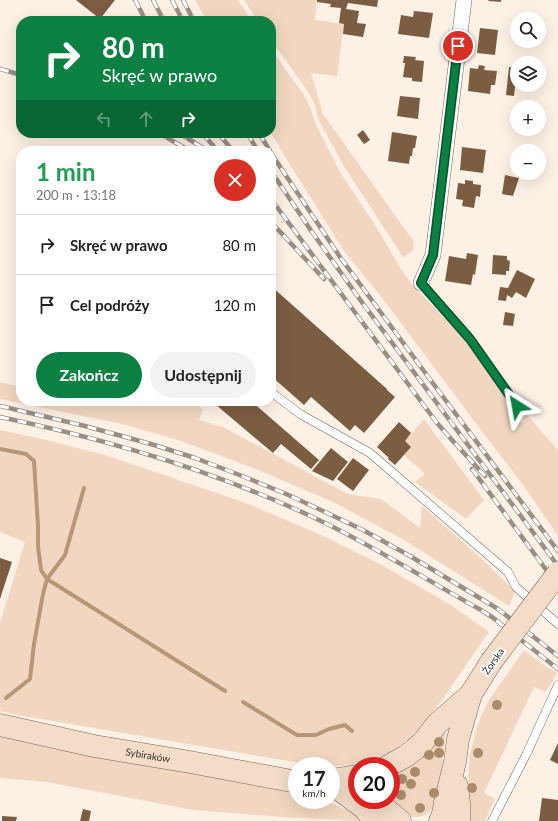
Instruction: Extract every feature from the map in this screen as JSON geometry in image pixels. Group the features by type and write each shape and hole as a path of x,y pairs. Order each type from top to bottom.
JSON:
{"main road":[{"name":"Żorska","path":"440,821 455,762 458,739 471,694 491,662 558,573"},
{"path":"400,759 423,742 437,724 471,694"},
{"name":"Sybiraków","path":"0,725 94,746 288,780"},
{"name":"Żorska","path":"455,762 459,804 458,821"},
{"path":"348,783 340,789 364,808 375,821"},
{"path":"386,809 400,821"}],"street":[{"path":"421,283 433,255 464,0"}],"lane":[{"path":"421,283 470,339 517,406"},
{"path":"276,396 300,414 370,453 508,572 516,587 558,624"},
{"path":"492,821 520,767 558,685"}],"shaded area":[{"path":"195,0 238,0 249,16 204,16"},
{"path":"244,0 317,0 315,20 344,24 337,76 311,73 323,114 414,242 413,251 403,257 345,168 319,121 314,103 309,93 276,47 276,16 255,16"},
{"path":"276,56 304,95 317,127 341,174 375,225 402,271 411,283 471,346 497,383 503,396 510,401 517,418 517,423 523,422 525,413 558,450 558,536 521,482 383,299 344,251 274,138 276,138"},
{"path":"0,382 16,386 16,402 0,399"},
{"path":"34,406 199,406 203,410 199,420 225,428 348,494 381,499 420,528 422,506 483,560 515,591 509,606 404,540 335,503 256,469 178,440 122,424"},
{"path":"424,419 484,500 466,519 415,482 425,474 404,455 405,441"},
{"path":"0,430 108,456 246,503 319,534 380,564 451,605 489,632 442,700 415,732 392,751 378,757 348,757 348,765 340,766 340,757 288,757 288,761 17,715 0,711 0,623 25,542 0,532"},
{"path":"524,650 539,662 557,673 545,692 534,687 484,793 495,799 485,821 467,821 469,759 472,744 482,714 489,700"},
{"path":"445,731 446,734 438,797 433,809 425,815 412,817 400,808 400,768"},
{"path":"0,736 288,792 288,809 340,809 340,807 353,814 361,821 281,817 193,810 47,782 0,778"}],"building":[{"path":"76,0 115,0 102,16 96,16"},
{"path":"317,0 378,0 377,7 348,3 346,9 359,11 357,23 366,24 363,37 343,34 344,24 339,23 341,8 330,7 331,4 317,2"},
{"path":"501,0 501,2 488,1"},
{"path":"414,11 433,13 429,38 398,34 401,15 413,17"},
{"path":"480,28 498,30 495,55 477,53"},
{"path":"404,56 416,57 415,60 424,61 422,82 412,81 412,78 403,77 405,63 403,63"},
{"path":"479,65 485,66 484,70 497,71 495,85 491,85 490,94 468,91 470,68 478,69"},
{"path":"510,67 510,92 514,92 514,96 506,95"},
{"path":"400,96 420,98 418,119 397,116"},
{"path":"363,130 370,140 364,144 357,135"},
{"path":"392,132 417,136 415,148 413,148 412,156 410,156 409,164 388,161"},
{"path":"462,147 486,150 483,173 460,170"},
{"path":"505,175 510,176 510,180 518,180 513,196 502,194"},
{"path":"465,180 473,181 473,184 481,185 480,197 476,196 474,208 462,206 463,200 456,199 458,183 465,184"},
{"path":"467,253 478,255 475,275 473,274 471,285 445,281 449,256 466,259"},
{"path":"493,255 507,256 507,260 510,261 509,271 506,271 506,275 492,274"},
{"path":"517,270 535,279 526,298 516,292 512,298 507,295 506,301 498,300 500,287 508,288"},
{"path":"276,290 395,397 364,433 355,425 350,431 311,397 304,405 276,380"},
{"path":"505,312 515,314 513,326 503,325"},
{"path":"217,406 257,406 319,460 311,469 281,444 273,453"},
{"path":"399,422 411,433 405,441 411,447 395,465 377,447"},
{"path":"331,448 348,462 333,481 312,471"},
{"path":"353,458 369,470 353,491 337,479"},
{"path":"0,558 12,562 0,599"},
{"path":"558,743 558,764 550,760"},
{"path":"542,798 558,800 558,821 539,821"},
{"path":"83,809 91,811 89,821 80,821"},
{"path":"2,816 17,817 16,821 2,821"}],"waterway":[{"path":"0,449 26,454 34,461 38,546 41,570 47,579 225,691"},
{"path":"6,698 30,679 34,644 47,579 65,555 84,488"},
{"path":"243,702 297,735 316,735 329,729 345,725 352,731"}],"railway":[{"path":"135,0 143,16"},
{"path":"153,0 161,16"},
{"path":"172,0 180,16"},
{"path":"183,0 191,16"},
{"path":"0,69 16,74"},
{"path":"168,138 181,146"},
{"path":"187,138 200,146"},
{"path":"206,138 214,146"},
{"path":"222,138 229,146"},
{"path":"250,138 255,146"},
{"path":"262,138 267,146"},
{"path":"276,161 340,257 558,551"},
{"path":"276,178 361,301 558,566"},
{"path":"276,206 437,423 485,476"},
{"path":"276,227 324,279"},
{"path":"0,406 85,426 151,444 195,458 284,493 363,530 410,556 498,609 558,656"},
{"path":"0,417 82,436 163,459 242,487 319,520 360,541 481,610 558,669"},
{"path":"472,469 558,586"}],"route":[{"path":"458,46 433,255 421,283 470,339 517,406"}]}
